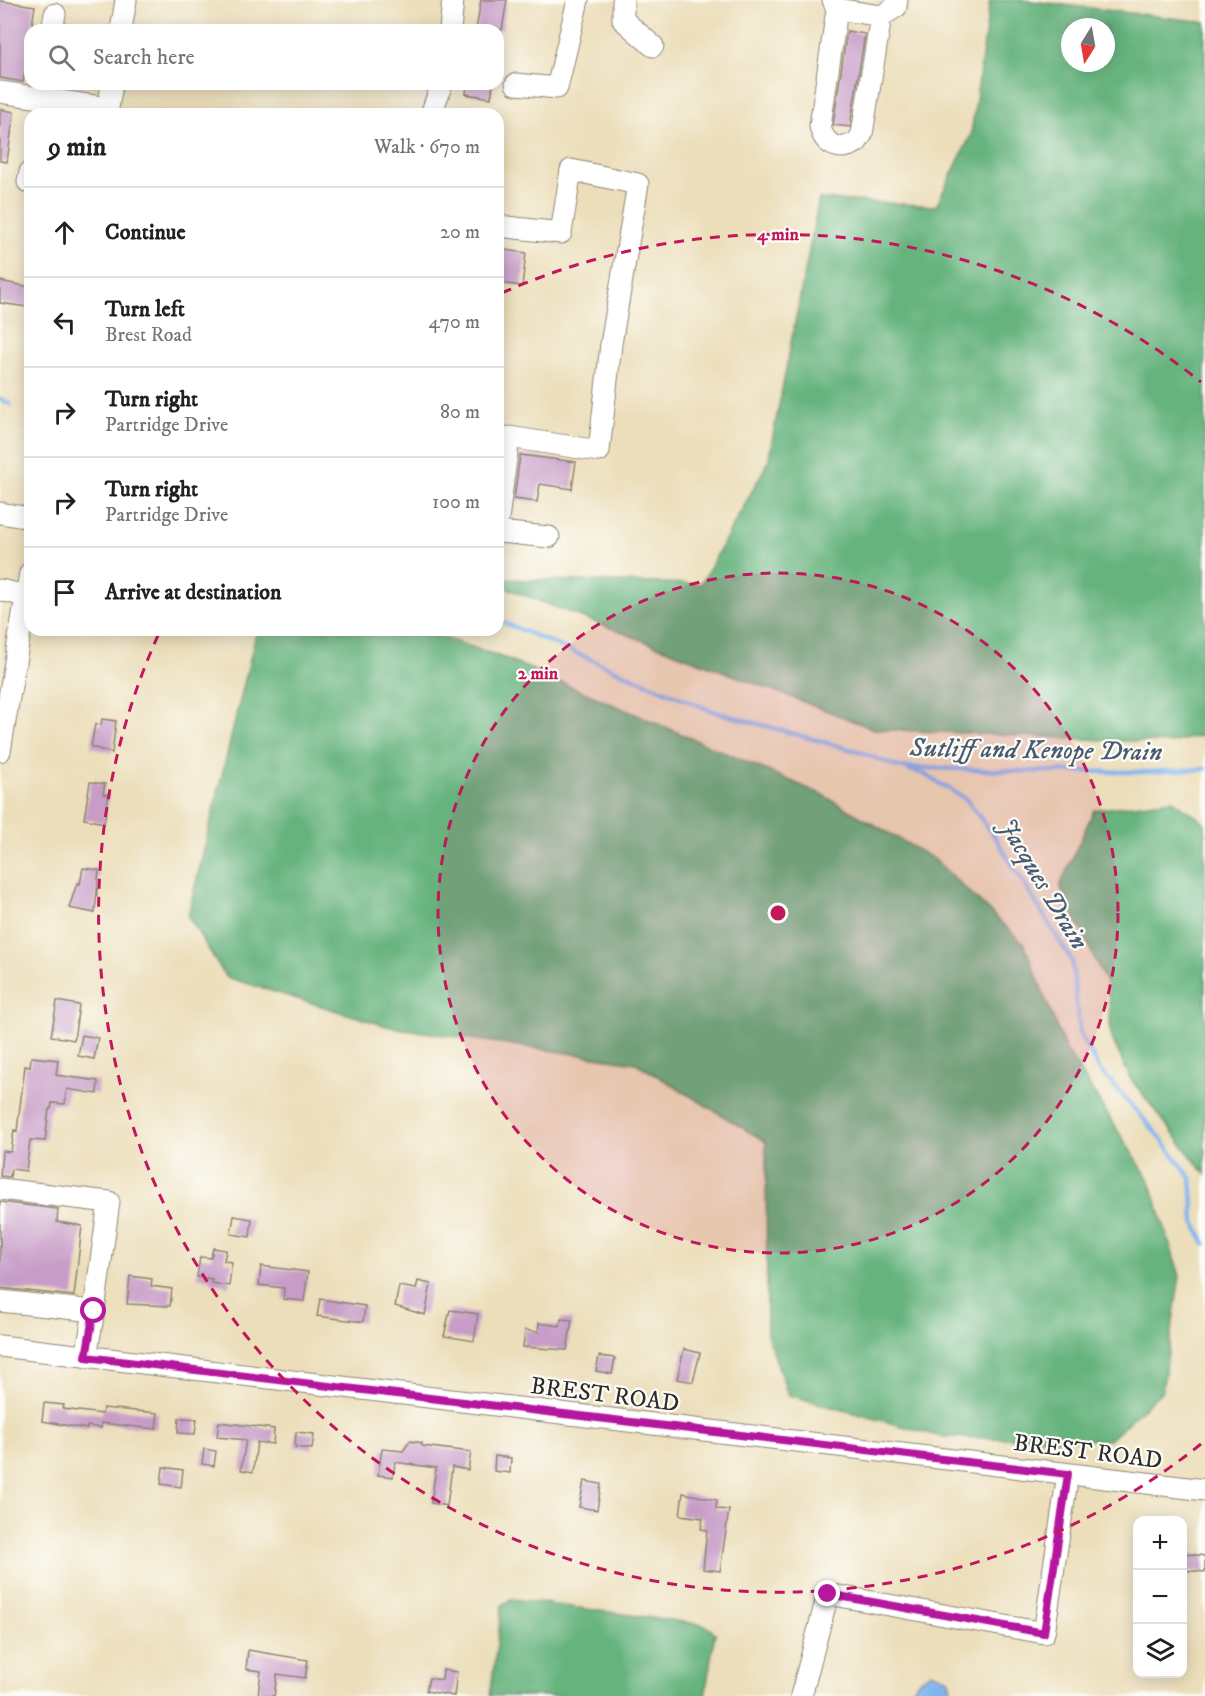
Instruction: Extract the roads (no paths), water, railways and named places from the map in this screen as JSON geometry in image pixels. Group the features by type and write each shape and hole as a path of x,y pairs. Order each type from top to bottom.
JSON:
{"street":[{"path":"122,24 126,0"},
{"path":"451,24 453,0"},
{"path":"516,84 557,88 579,0"},
{"path":"623,0 623,20 653,46"},
{"path":"881,16 862,134 857,142 839,148 829,144 822,136 820,126 835,4 881,16 896,7 897,0"},
{"path":"108,108 111,90"},
{"path":"433,108 440,90"},
{"path":"0,92 92,108"},
{"path":"504,227 561,233 571,170 638,184 611,344 599,450 508,437 504,470"},
{"path":"0,513 24,517"},
{"path":"504,533 549,537"},
{"path":"0,590 24,596"},
{"path":"0,751 24,608"},
{"path":"0,1189 110,1202 86,1357"},
{"path":"0,1301 94,1311"},
{"name":"BREST ROAD","path":"0,1346 1205,1490"},
{"path":"801,1696 828,1594 1044,1633 1068,1474"}],"water":[{"path":"931,1672 949,1679 952,1696 909,1696 918,1681"}],"waterway":[{"name":"Sutliff and Kenope Drain","path":"0,399 10,404"},
{"name":"Sutliff and Kenope Drain","path":"504,623 712,711 860,752 898,767 1147,772 1205,769"},
{"name":"Jacques Drain","path":"909,770 922,773 966,799 997,840 1072,961 1080,1034 1099,1069 1159,1136 1191,1178 1194,1222 1205,1244"}]}
